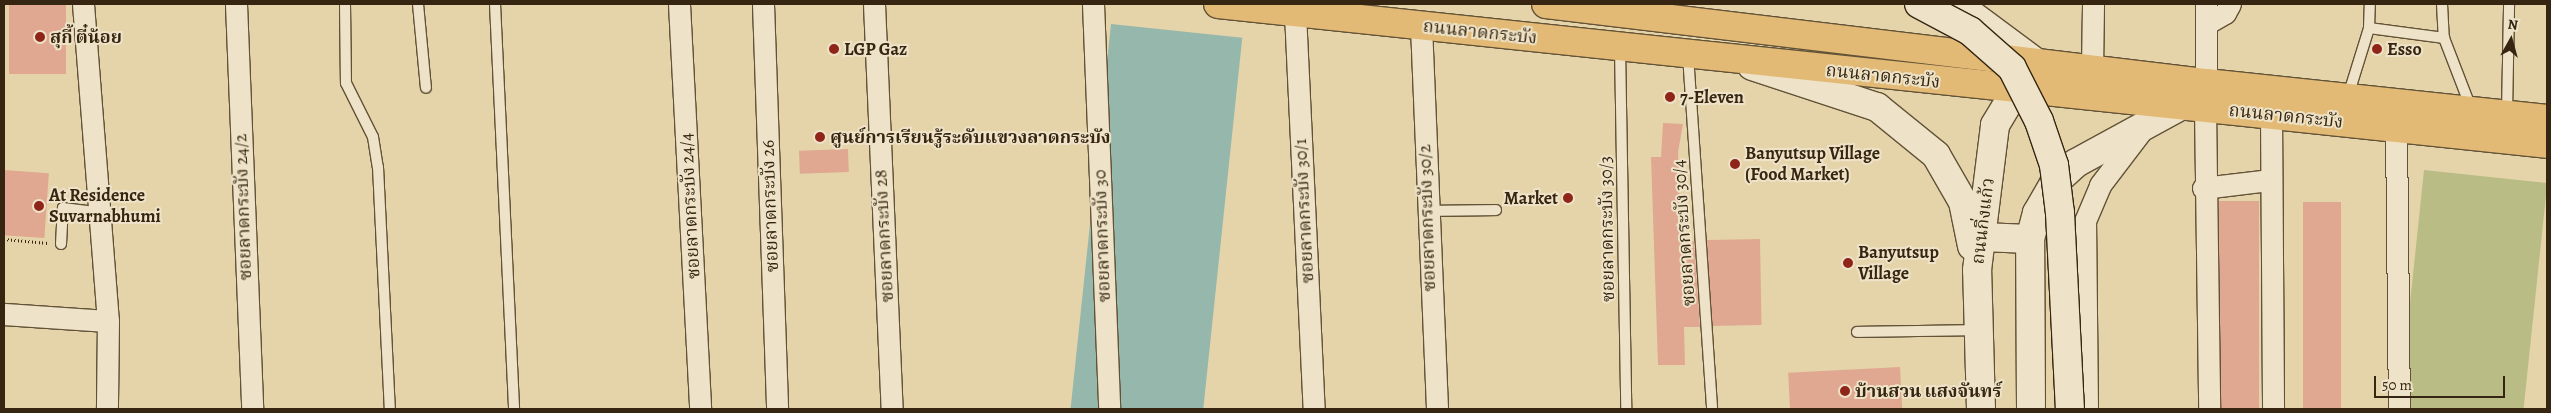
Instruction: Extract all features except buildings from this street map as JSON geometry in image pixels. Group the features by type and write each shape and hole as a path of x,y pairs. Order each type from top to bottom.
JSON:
{"main road":[{"name":"ถนนลาดกระบัง","path":"1218,4 2177,108 2205,95 2347,99 2547,119"},
{"name":"ถนนลาดกระบัง","path":"1546,4 2092,69 2205,95 2271,115 2547,144"},
{"path":"1919,4 1970,31 2012,68 2039,121 2054,166 2060,214 2070,409"},
{"path":"1732,60 1877,107 1936,155 1963,202 1977,270"},
{"path":"2016,90 2052,65"},
{"name":"ถนนกิ่งแก้ว","path":"1981,409 1977,270 1995,125 2016,90"},
{"path":"2031,409 2030,239 2037,213 2054,182 2103,146 2143,128 2177,108"},
{"path":"1981,237 2030,239"}],"street":[{"path":"83,4 96,212 108,321 107,409"},
{"name":"ซอยลาดกระบัง 24/2","path":"236,4 252,409"},
{"name":"ซอยลาดกระบัง 24/4","path":"679,4 700,409"},
{"name":"ซอยลาดกระบัง 26","path":"763,4 777,409"},
{"name":"ซอยลาดกระบัง 28","path":"874,4 892,409"},
{"name":"ซอยลาดกระบัง 30","path":"1093,4 1109,409"},
{"path":"1964,4 2052,65"},
{"path":"2092,69 2093,4"},
{"path":"2209,409 2203,188 2206,14 2225,13 2230,4"},
{"name":"ซอยลาดกระบัง 30/1","path":"1295,12 1314,409"},
{"name":"ซอยลาดกระบัง 30/2","path":"1421,26 1426,211 1437,409"},
{"path":"2271,115 2269,180 2273,409"},
{"path":"2087,409 2085,221 2100,185 2143,128"},
{"path":"2396,128 2399,409"},
{"path":"2203,188 2269,180"},
{"path":"4,314 108,321"}],"lane":[{"path":"345,4 346,83 373,137 378,167 390,409"},
{"path":"418,4 426,88"},
{"path":"495,4 514,409"},
{"path":"2347,99 2369,28 2370,4"},
{"path":"2442,4 2444,38 2472,111"},
{"path":"2507,114 2509,4"},
{"path":"2369,28 2444,38"},
{"name":"ซอยลาดกระบัง 30/3","path":"1620,48 1626,409"},
{"name":"ซอยลาดกระบัง 30/4","path":"1688,55 1712,409"},
{"path":"61,244 63,208 96,212"},
{"path":"1426,211 1496,210"},
{"path":"1857,332 1979,330"}],"path":[{"path":"4,239 61,244"}],"green space":[{"path":"2424,170 2547,183 2524,409 2399,408"}],"water":[{"path":"1111,24 1242,38 1203,409 1071,408"}],"place":[{"name":"สุกี้ ตี๋น้อย","path":"40,37"},
{"name":"LGP Gaz","path":"834,49"},
{"name":"Esso","path":"2377,49"},
{"name":"7-Eleven","path":"1670,97"},
{"name":"ศูนย์การเรียนรู้ระดับแขวงลาดกระบัง","path":"820,137"},
{"name":"Banyutsup Village (Food Market)","path":"1735,164"},
{"name":"Market","path":"1568,198"},
{"name":"At Residence Suvarnabhumi","path":"39,206"},
{"name":"Banyutsup Village","path":"1848,263"},
{"name":"บ้านสวน แสงจันทร์","path":"1845,391"}]}
